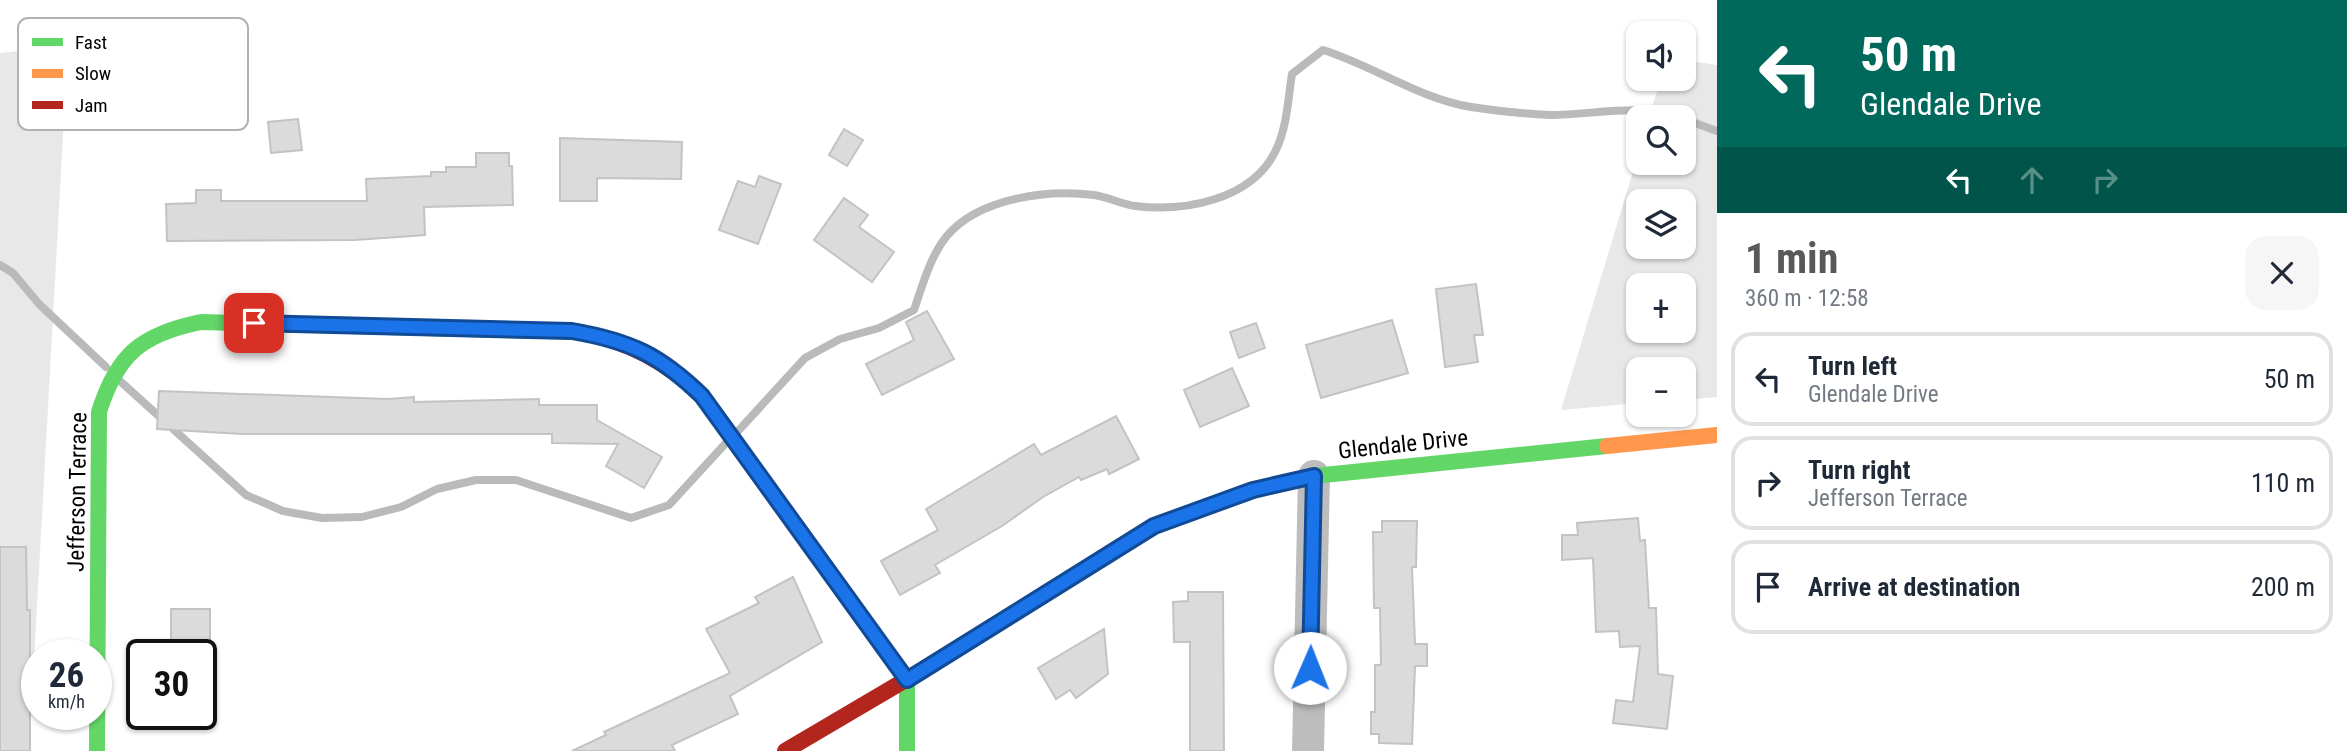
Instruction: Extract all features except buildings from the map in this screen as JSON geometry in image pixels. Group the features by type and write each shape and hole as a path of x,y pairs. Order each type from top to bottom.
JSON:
{"street":[{"name":"Jefferson Terrace","path":"97,751 99,412 106,384 121,360 146,338 172,327 201,322 572,331 609,337 641,348 675,370 702,396 907,680"},
{"name":"Glendale Drive","path":"785,751 907,680 1154,526 1253,490 1314,476 1717,435"},
{"path":"1308,751 1314,476"},
{"path":"907,680 907,751"}],"shaded area":[{"path":"18,51 18,130 63,130 35,639 21,639 21,730 30,730 29,751 0,751 0,53"},
{"path":"1696,62 1717,65 1717,397 1696,399 1696,357 1626,357 1626,404 1561,410 1626,195 1626,259 1696,259 1696,189 1628,189 1632,175 1696,175 1696,105 1653,105 1657,91 1696,91"}],"waterway":[{"path":"739,430 805,358 840,339 879,328 914,310 940,245 960,224 976,213 1014,199 1075,193 1135,206 1174,207 1214,199 1250,182 1264,168 1279,143 1287,114 1292,74 1323,50 1433,97 1471,107 1551,115 1626,110"},
{"path":"1696,123 1717,131"},
{"path":"0,265 13,273 39,304 106,367"},
{"path":"120,381 246,495 283,511 322,518 362,517 401,507 437,489 476,480 516,480 631,518 669,505 725,444"}],"traffic: fast":[{"path":"97,751 99,412 114,375 135,350 163,333 201,322 580,332"},
{"path":"1170,520 1253,490 1314,476 1607,446"},
{"path":"790,518 907,680 907,751"}],"traffic: slow":[{"path":"1607,446 1717,435"},
{"path":"936,662 1154,526 1170,520"}],"traffic: jam":[{"path":"580,332 615,341 646,355 675,373 702,396 790,518"},
{"path":"785,751 936,662"}],"route":[{"path":"254,323 572,331 609,337 641,348 675,370 702,396 907,680 1154,526 1253,490 1314,476 1310,668"}]}
